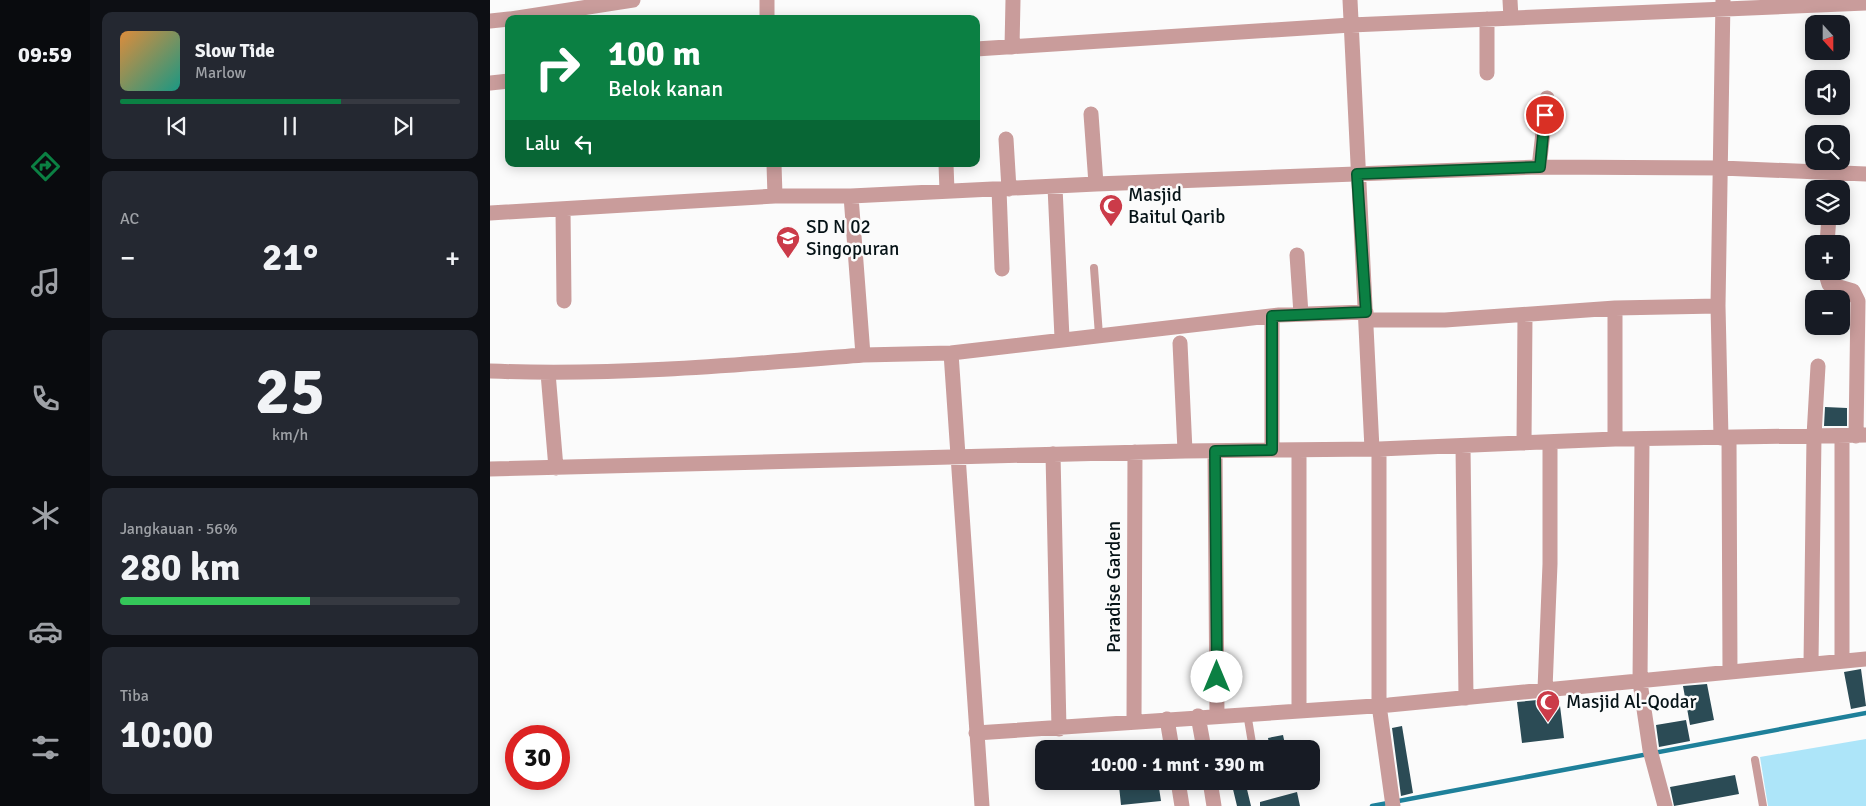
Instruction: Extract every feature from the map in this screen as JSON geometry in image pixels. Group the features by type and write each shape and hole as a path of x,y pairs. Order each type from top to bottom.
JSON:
{"street":[{"path":"536,15 633,0"},
{"path":"767,0 767,15"},
{"path":"1012,46 1013,0"},
{"path":"1350,0 1357,174 1375,449 1379,705 1392,801"},
{"path":"1510,0 1511,18"},
{"path":"980,49 1724,4 1866,2"},
{"path":"1724,4 1718,306 1725,438 1730,671"},
{"path":"1486,19 1487,73"},
{"path":"490,22 505,20"},
{"path":"490,83 505,81"},
{"path":"1540,167 1547,98"},
{"path":"1091,114 1096,184"},
{"path":"1002,269 1006,139"},
{"path":"774,167 776,196"},
{"path":"946,167 947,191"},
{"path":"490,214 776,196 852,196 1096,184 1540,167 1721,168 1866,174"},
{"path":"1831,173 1831,180"},
{"path":"1055,187 1062,338"},
{"path":"852,196 863,355"},
{"path":"563,209 564,301"},
{"path":"1297,255 1301,314"},
{"path":"1828,280 1830,284 1853,290 1858,301 1855,436 1842,661"},
{"path":"490,371 548,373 682,370 863,355 951,353 1062,338 1301,314 1445,320 1615,308 1718,306"},
{"path":"1615,308 1615,439"},
{"path":"1524,443 1525,315"},
{"path":"1272,316 1272,450"},
{"path":"1180,343 1185,451"},
{"path":"951,353 982,806"},
{"path":"1811,663 1814,436 1818,366"},
{"path":"548,373 556,468"},
{"path":"490,470 1135,452 1375,449 1615,439 1855,436"},
{"path":"1642,440 1640,682 1650,750 1665,806"},
{"path":"1546,689 1550,564 1550,442"},
{"path":"1463,446 1466,698"},
{"path":"1299,450 1299,709"},
{"path":"1215,451 1217,715"},
{"name":"Paradise Garden","path":"1134,722 1135,452"},
{"path":"1054,454 1059,729"},
{"path":"976,733 1059,729 1198,716 1466,698 1866,659"},
{"path":"1198,716 1202,740"},
{"path":"1167,719 1170,740"},
{"path":"1179,790 1182,806"},
{"path":"1211,790 1214,806"}],"lane":[{"path":"1094,268 1099,334"},
{"path":"1247,713 1252,740"},
{"path":"1754,760 1763,806"}],"shaded area":[{"path":"1866,739 1866,806 1768,806 1760,757"}],"building":[{"path":"1825,407 1847,408 1847,426 1824,426"},
{"path":"1861,669 1866,706 1851,709 1844,672"},
{"path":"1707,684 1714,720 1690,725 1683,686"},
{"path":"1559,698 1564,738 1522,743 1517,702"},
{"path":"1686,720 1690,741 1659,747 1656,725"},
{"path":"1402,726 1413,793 1401,796 1392,728"},
{"path":"1283,735 1284,740 1268,740 1268,738"},
{"path":"1735,775 1739,794 1674,806 1670,787"},
{"path":"1119,790 1159,790 1161,801 1121,805"},
{"path":"1233,790 1247,790 1251,806 1237,806"},
{"path":"1297,792 1300,806 1260,806 1260,802"}],"waterway":[{"path":"1372,806 1866,713"}],"place":[{"name":"Masjid Baitul Qarib","path":"1111,227"},
{"name":"SD N 02 Singopuran","path":"788,259"},
{"name":"Masjid Al-Qodar","path":"1548,723"}],"route":[{"path":"1217,677 1215,451 1272,450 1272,316 1366,312 1357,174 1540,167 1545,115"}]}
